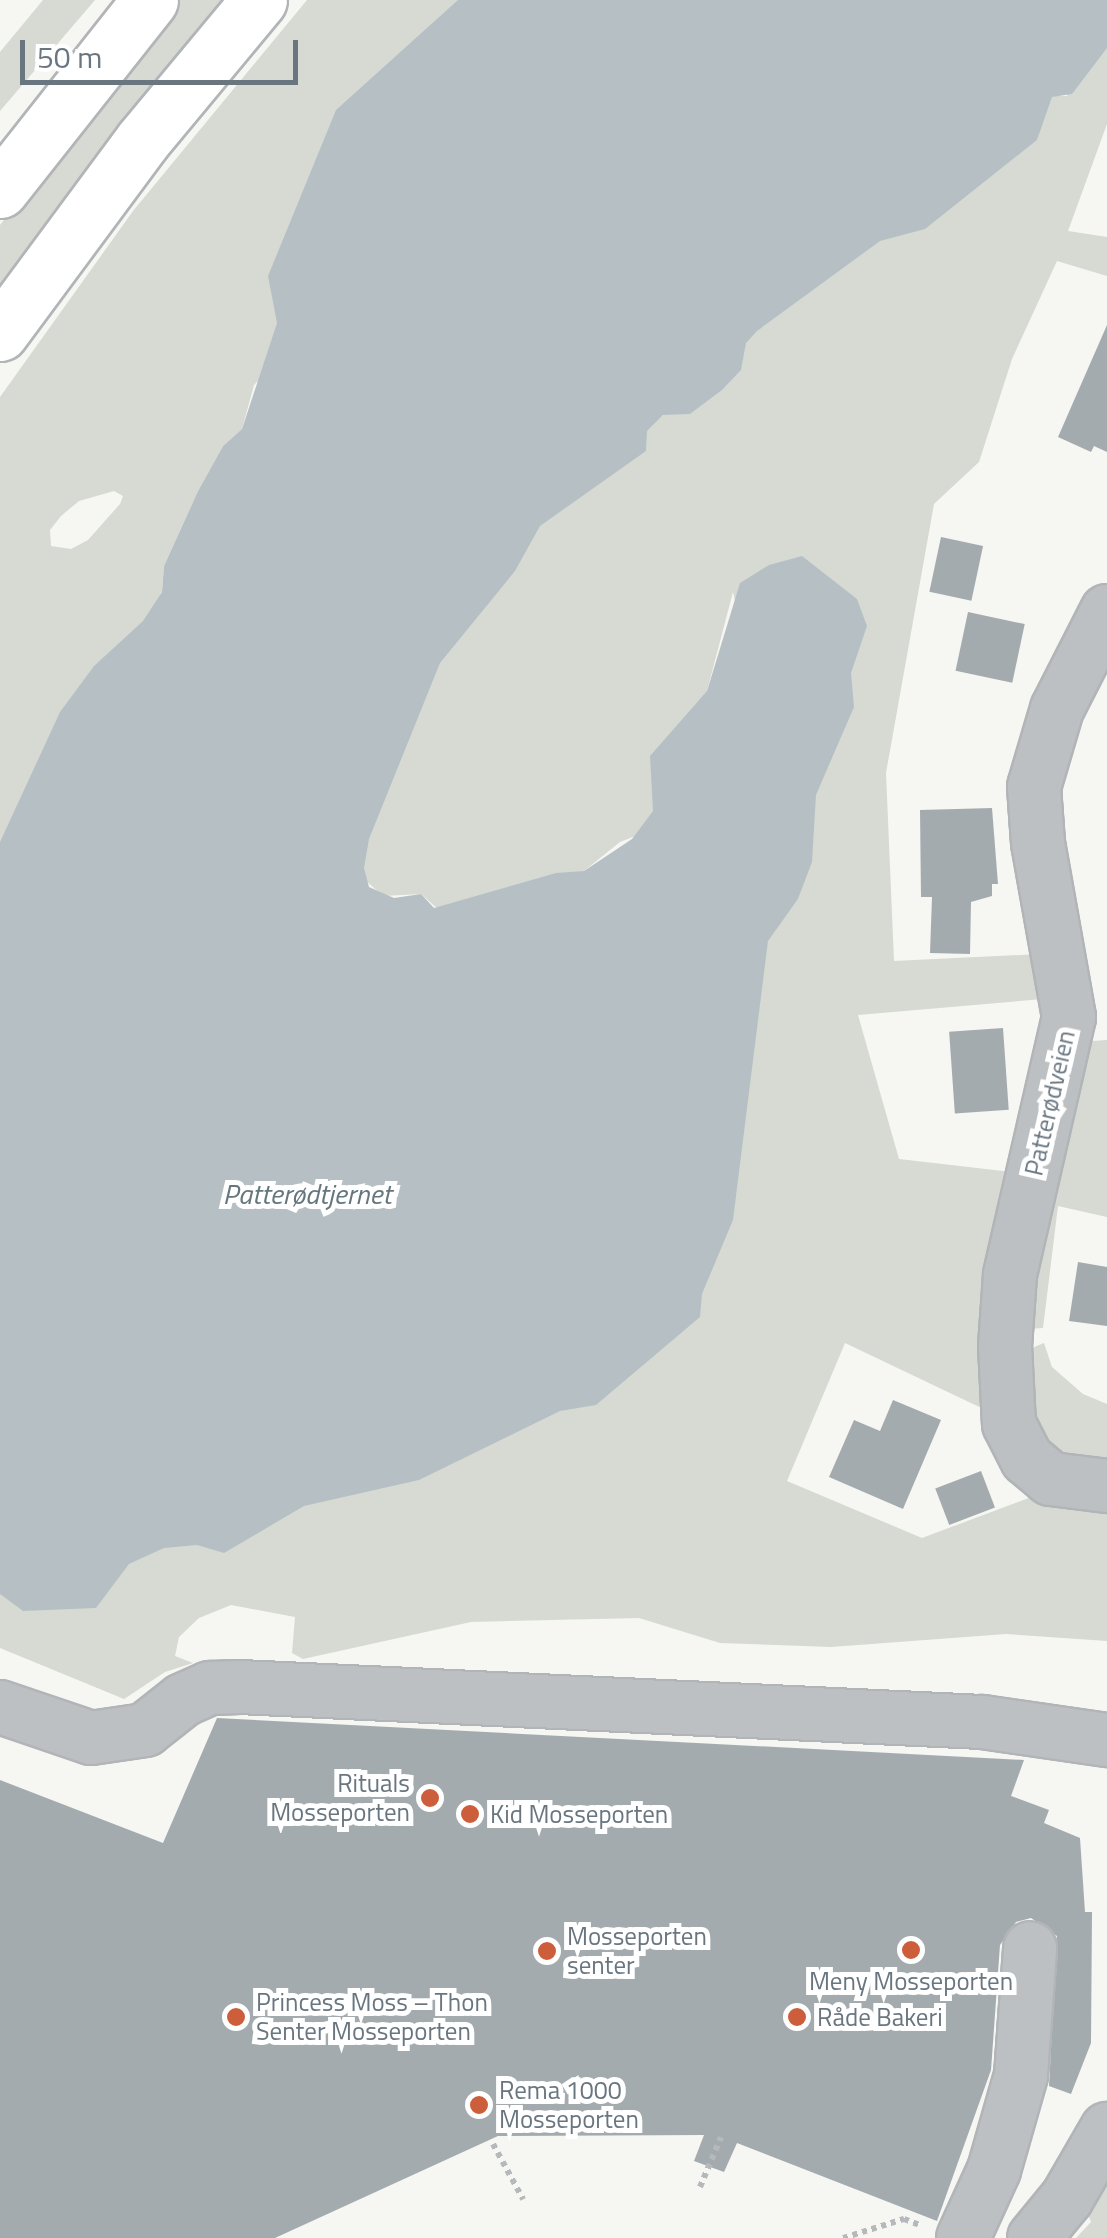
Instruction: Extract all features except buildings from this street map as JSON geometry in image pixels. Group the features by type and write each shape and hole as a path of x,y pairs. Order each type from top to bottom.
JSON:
{"highway":[{"path":"0,190 150,0"},
{"path":"0,333 142,140 260,0"}],"street":[{"name":"Patterødveien","path":"1107,610 1056,709 1034,787 1038,844 1070,1017 1010,1275 1005,1346 1010,1424 1027,1458 1051,1478 1107,1486"},
{"path":"0,1706 91,1738 145,1730 183,1700 210,1688 240,1687 982,1722 1107,1740"},
{"path":"963,2238 994,2170 1022,2075 1030,1948"},
{"path":"1034,2238 1067,2198 1107,2129"},
{"path":"994,2170 1000,2238"}],"path":[{"path":"700,2186 720,2137"},
{"path":"492,2144 523,2199"}],"shaded area":[{"path":"43,0 95,0 0,111 0,52"},
{"path":"175,0 223,0 0,287 0,225"},
{"path":"307,0 624,0 254,385 242,429 223,446 198,491 164,566 162,591 0,941 0,397 133,211","holes":["114,491 123,496 88,540 71,549 51,546 50,530 79,501"]},
{"path":"1107,0 1107,124 1068,231 1107,237 1107,276 1057,261 1012,359 979,462 934,504 886,773 894,961 1040,954 1055,998 858,1015 899,1159 1020,1173 994,1414 845,1343 787,1481 922,1538 1050,1490 1107,1496 1107,1641 1006,1634 831,1647 720,1643 639,1618 471,1622 303,1659 292,1653 295,1617 231,1605 199,1618 179,1637 175,1656 193,1663 165,1672 124,1699 0,1648 0,1393 224,1552 798,899 733,592 707,691 699,811 620,842 584,871 438,909 421,894 383,896 364,879 362,662 663,415 702,292 1037,140 1052,96 1067,96"},
{"path":"1107,1040 1107,1217 1058,1206 1043,1328 1027,1329 1019,1315 1078,1042"},
{"path":"1044,1343 1052,1367 1083,1394 1107,1404 1107,1472 1038,1454 1020,1353"},
{"path":"1107,2157 1107,2238 1076,2238 1091,2222 1084,2203"}],"water":[{"name":"Patterødtjernet","path":"458,0 1107,0 1107,48 1072,94 1052,97 1037,140 925,229 880,241 757,331 746,343 741,370 722,390 690,414 663,415 647,431 646,451 540,526 515,571 440,663 369,839 364,868 369,887 394,898 421,894 434,908 556,873 584,871 632,839 653,811 650,756 707,691 740,583 769,565 802,556 857,599 867,626 851,673 854,707 816,795 812,862 798,899 768,941 733,1220 702,1294 700,1317 596,1405 560,1411 419,1480 304,1506 224,1553 197,1545 164,1548 129,1564 96,1608 23,1611 0,1594 0,842 60,712 94,666 143,621 162,592 164,566 198,491 223,446 242,429 277,323 268,276 336,110"}],"place":[{"name":"Rituals Mosseporten","path":"430,1798"},
{"name":"Kid Mosseporten","path":"470,1814"},
{"name":"Meny Mosseporten","path":"911,1950"},
{"name":"Mosseporten senter","path":"547,1951"},
{"name":"Princess Moss – Thon Senter Mosseporten","path":"236,2017"},
{"name":"Råde Bakeri","path":"797,2017"},
{"name":"Rema 1000 Mosseporten","path":"479,2105"}]}
